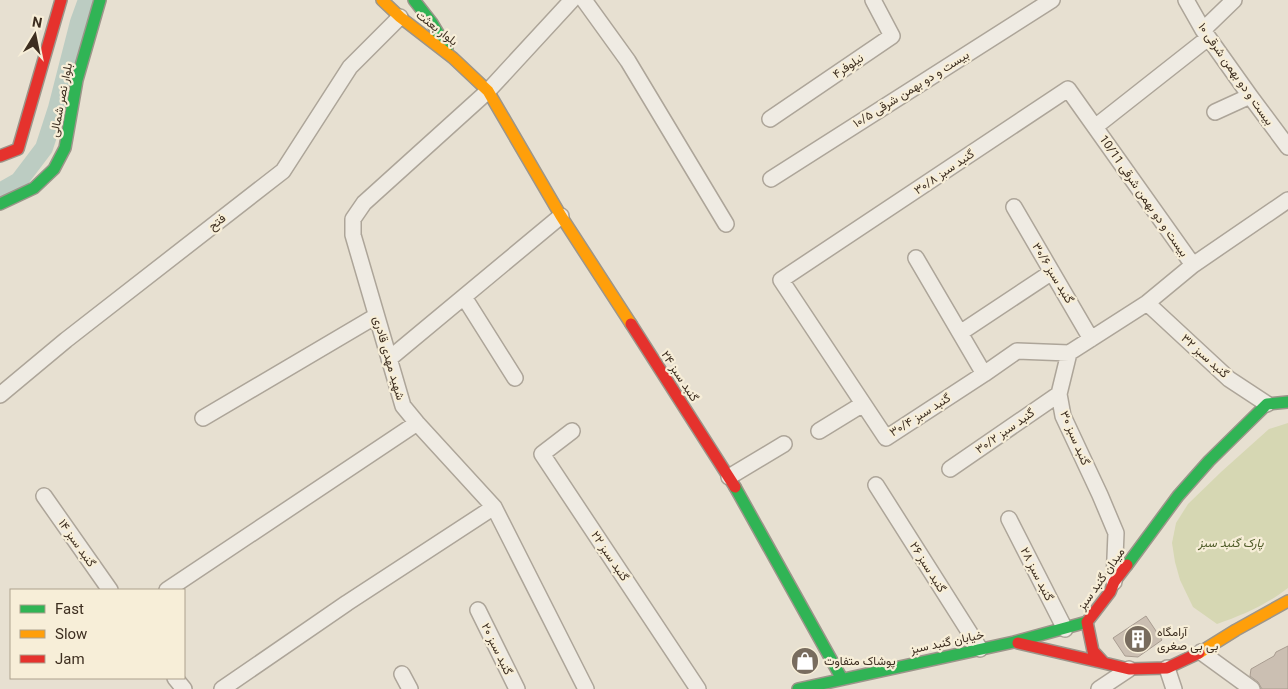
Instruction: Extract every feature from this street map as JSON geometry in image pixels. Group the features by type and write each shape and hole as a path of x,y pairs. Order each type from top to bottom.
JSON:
{"street":[{"name":"بلوار نصر شمالی","path":"0,156 18,149 61,0"},
{"name":"بلوار نصر شمالی","path":"0,204 34,188 54,169 65,148 77,80 100,0"},
{"name":"بلوار بعثت","path":"382,0 400,17 453,58 488,91"},
{"name":"بلوار بعثت","path":"414,0 432,23 453,58"},
{"name":"شهید مهدی قادری","path":"572,0 488,91 364,203 354,219 353,235 403,406 494,507 586,689"},
{"path":"584,0 628,61 726,224"},
{"name":"نیلوفر۴","path":"770,119 892,36 874,0"},
{"name":"بیست و دو بهمن شرقی ۱۰/۵","path":"771,179 1052,0"},
{"name":"بیست و دو بهمن شرقی ۱۰","path":"1186,0 1206,34 1250,96 1285,137"},
{"path":"1095,127 1206,34 1234,0"},
{"name":"فتح","path":"0,395 66,340 283,171 350,67 400,17"},
{"name":"گنبد سبز ۳۰/۸","path":"781,280 1068,89 1095,127"},
{"name":"گنبد سبز ۲۴","path":"488,91 560,216 729,476 853,682"},
{"path":"1215,112 1250,96"},
{"name":"بیست و دو بهمن شرقی 10/11","path":"1095,127 1193,265"},
{"name":"گنبد سبز ۳۰/۶","path":"1014,207 1091,339"},
{"path":"1069,353 1147,303 1193,265 1285,208"},
{"path":"389,359 560,216"},
{"path":"916,258 984,374"},
{"path":"960,333 1052,272"},
{"name":"گنبد سبز ۳۰/۴","path":"781,280 886,438 1017,351 1069,353"},
{"path":"464,297 515,378"},
{"name":"گنبد سبز ۳۲","path":"1147,303 1229,379 1267,404"},
{"path":"203,418 376,316"},
{"name":"گنبد سبز ۳۰","path":"1069,353 1059,394 1063,416 1116,533 1114,582"},
{"name":"گنبد سبز ۳۰/۲","path":"950,469 1059,394"},
{"path":"1267,404 1288,402"},
{"path":"819,431 864,404"},
{"name":"میدان گنبد سبز","path":"1104,663 1093,651 1087,622 1110,592 1114,582 1184,489 1208,461 1267,404"},
{"path":"168,589 417,423"},
{"name":"گنبد سبز ۲۲","path":"572,431 542,454 698,689"},
{"path":"729,476 784,444"},
{"name":"گنبد سبز ۲۶","path":"876,485 980,649"},
{"name":"گنبد سبز ۱۴","path":"44,496 109,589"},
{"path":"222,689 347,603 494,507"},
{"name":"گنبد سبز ۲۸","path":"1009,519 1065,629"},
{"path":"1104,663 1130,669 1167,668 1201,652 1288,601"},
{"name":"گنبد سبز ۲۰","path":"478,610 517,689"},
{"name":"خیابان گنبد سبز","path":"798,689 853,682 1087,622"},
{"name":"خیابان گنبد سبز","path":"1014,642 1104,663"},
{"path":"1201,652 1252,689"},
{"path":"1167,668 1174,689"},
{"path":"1099,689 1130,669"},
{"path":"402,674 410,689"},
{"path":"176,679 184,689"}],"green space":[{"name":"پارک گنبد سبز","path":"1288,423 1288,588 1254,609 1217,624 1193,607 1180,580 1172,543 1176,523 1188,504 1269,429"}],"building":[{"name":"آرامگاه بی بی صغری","path":"1146,616 1162,640 1138,657 1125,656 1113,638"},
{"path":"1288,646 1288,689 1262,689 1258,682 1250,676 1251,669"}],"waterway":[{"path":"0,192 19,181 44,148 57,108 79,22 87,0"}],"traffic: fast":[{"path":"0,204 34,188 54,169 65,148 77,80 100,0"},
{"path":"414,0 432,23 447,48"},
{"path":"1127,565 1178,496 1209,461 1267,404 1288,402"},
{"path":"735,487 842,679"},
{"path":"798,689 1014,642 1087,622"}],"traffic: slow":[{"path":"382,0 400,17 453,58 488,91 561,216 631,324"},
{"path":"1199,653 1288,601"}],"traffic: jam":[{"path":"0,156 18,149 61,0"},
{"path":"631,324 735,487"},
{"path":"1127,565 1114,582 1110,592 1087,622 1093,651 1104,663 1129,669 1167,668 1199,653"},
{"path":"1018,643 1104,663"}],"place":[{"name":"آرامگاه بی بی صغری","path":"1138,639"},
{"name":"پوشاک متفاوت","path":"805,661"}]}
